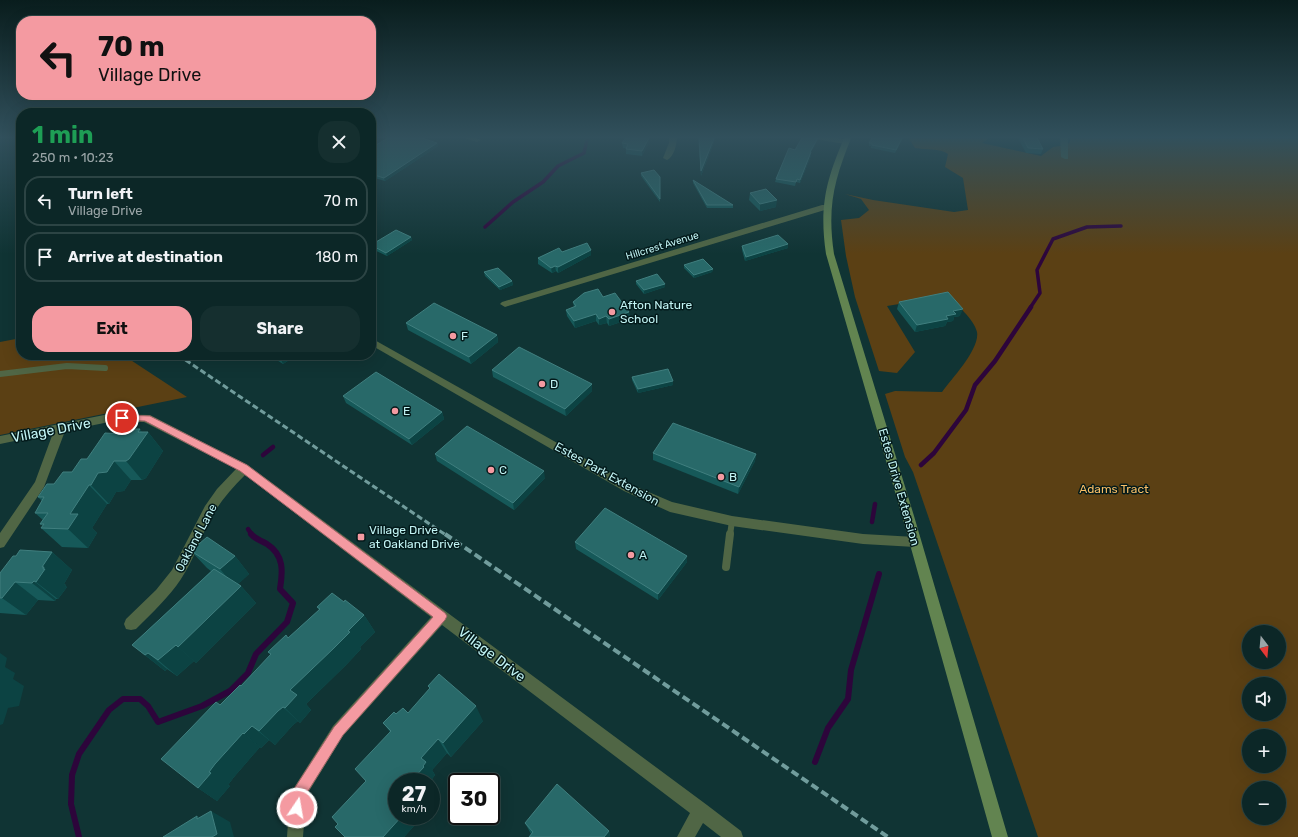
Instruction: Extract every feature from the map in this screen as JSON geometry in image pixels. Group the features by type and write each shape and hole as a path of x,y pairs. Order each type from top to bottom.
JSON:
{"main road":[{"name":"Estes Drive Extension","path":"833,175 825,207 826,230 830,254 977,751 1000,837"}],"street":[{"name":"Hillcrest Avenue","path":"505,304 825,207"},
{"name":"Estes Park Extension","path":"376,345 628,488 670,508 732,521 863,539 915,542"},
{"name":"Village Drive","path":"0,440 109,418 146,418 244,468 735,837"},
{"path":"0,543 40,484 61,428"},
{"name":"Oakland Lane","path":"131,624 155,602 176,575 189,555 197,532 215,501 244,468"},
{"path":"295,837 298,794 338,731 441,616"},
{"path":"685,837 701,811"}],"lane":[{"path":"0,374 67,366 105,368"},
{"path":"726,566 732,521"}],"green space":[{"name":"Adams Tract","path":"958,175 1298,175 1298,837 1038,837 913,472 905,457 885,394 895,391 942,392 970,355 977,339 977,332 969,317 948,296 887,306 915,352 897,373 879,371 855,297 846,256 841,220 859,218 869,210 861,199 845,194 873,200 954,212 968,210 963,178"},
{"path":"16,339 16,360 131,360 187,397 0,435 0,342"}],"building":[{"path":"376,175 388,175 384,178 376,176"},
{"path":"643,175 658,175 660,177 660,199"},
{"path":"778,175 802,175 800,180 797,179 796,182 776,179"},
{"path":"693,180 733,205 707,205"},
{"path":"766,189 777,200 760,204 750,193"},
{"path":"396,230 411,237 386,253 376,248 376,242"},
{"path":"778,235 788,244 746,257 742,246"},
{"path":"587,243 591,250 558,267 555,266 551,268 538,258 559,248 562,252"},
{"path":"703,259 713,269 694,275 684,265"},
{"path":"498,268 512,281 499,287 484,272"},
{"path":"657,274 665,284 644,290 636,281"},
{"path":"598,289 603,297 615,293 629,312 609,319 606,316 599,319 596,314 574,321 566,310 576,306 573,302 584,293"},
{"path":"948,292 963,309 953,311 956,314 946,316 948,319 917,325 899,302"},
{"name":"F","path":"434,303 497,335 469,357 406,323"},
{"name":"D","path":"519,347 592,384 565,409 492,370"},
{"path":"668,369 673,381 638,389 632,377"},
{"name":"E","path":"376,372 442,412 409,439 343,396"},
{"name":"B","path":"673,423 756,454 739,487 653,453"},
{"name":"C","path":"467,426 544,471 513,503 435,454"},
{"path":"126,429 140,429 138,432 148,432 129,459 126,461 114,461 107,472 98,473 70,514 78,514 68,529 41,528 44,524 40,524 48,513 35,513 44,497 38,497 47,484 54,484 63,472 72,472 81,459 87,459 105,433 123,434"},
{"name":"A","path":"605,508 687,556 658,594 575,542"},
{"path":"207,537 235,556 220,569 191,551"},
{"path":"20,550 52,552 42,567 45,569 36,582 15,582 2,598 0,598 0,573 13,556 16,556"},
{"path":"214,569 241,586 178,647 176,645 158,660 148,653 145,655 132,645"},
{"path":"332,593 344,602 345,600 364,615 348,631 350,632 290,690 297,695 285,708 283,707 278,711 259,731 252,726 244,734 243,733 215,764 209,772 211,773 198,788 161,759 216,702 220,705 240,685 241,686 271,654 268,652 286,635 288,638 320,609 317,607"},
{"path":"439,674 476,706 443,743 438,739 421,758 426,762 418,773 388,773 388,825 394,825 383,837 345,837 335,827 338,824 332,817 366,781 355,769 391,731 383,723 394,712 396,714 403,708 408,713 430,688 428,686"},
{"path":"557,784 609,831 604,837 529,837 533,832 525,823"},
{"path":"211,811 217,834 212,837 163,837 197,816 197,819"}],"waterway":[{"path":"485,227 513,202 543,182 550,175"},
{"path":"1030,308 1040,293 1037,270 1053,239 1087,227 1121,226"},
{"path":"921,465 934,453 966,410 975,385 995,361 1031,307"},
{"path":"263,455 273,447"},
{"path":"872,522 875,504"},
{"path":"248,529 252,535"},
{"path":"79,837 71,804 72,775 79,754 109,710 123,699 140,699 148,706 158,722 202,706 230,691 248,673 256,654 287,622 293,603 280,589 282,570 277,553 273,548 252,535"},
{"path":"815,762 828,728 848,699 851,670 879,574"}],"railway":[{"path":"185,360 446,535"},
{"path":"445,534 888,837"}],"place":[{"name":"Afton Nature School","path":"612,312"},
{"name":"F","path":"453,336"},
{"name":"D","path":"542,384"},
{"name":"E","path":"395,411"},
{"name":"C","path":"491,470"},
{"name":"B","path":"721,477"},
{"name":"Village Drive at Oakland Drive","path":"361,537"},
{"name":"A","path":"631,555"}],"route":[{"path":"122,418 146,418 244,468 441,616 338,731 298,794 297,808"}]}
